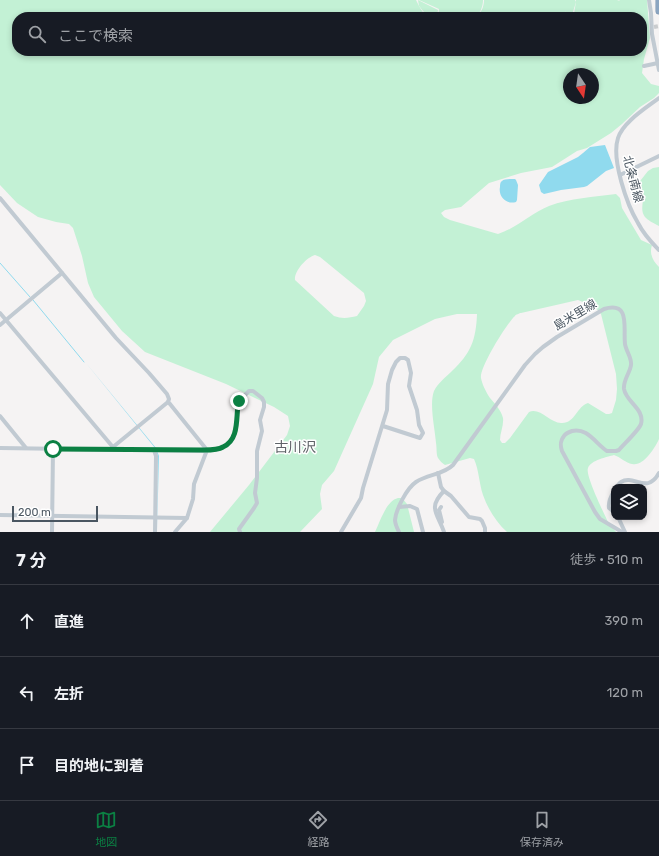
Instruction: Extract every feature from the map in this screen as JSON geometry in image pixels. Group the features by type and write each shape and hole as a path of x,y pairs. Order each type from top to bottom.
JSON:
{"highway":[{"path":"659,0 659,11"}],"street":[{"path":"649,0 659,70"},
{"path":"644,66 658,63"},
{"name":"北条南線","path":"659,98 629,122 622,130 618,138 616,156 628,202 635,218 645,234 659,250"},
{"path":"620,175 659,156"},
{"path":"0,198 116,338 167,394 169,399 168,402 207,450"},
{"path":"0,325 62,273"},
{"name":"島米里線","path":"399,532 395,520 399,507 407,492 415,483 448,469 452,465 525,365 535,354 558,337 604,309 615,307 619,309 623,315 625,343 631,362 631,367 626,377 624,388 627,397 640,414 641,424 619,450 616,451 607,451 591,437 580,431 573,430 567,433 563,436 560,442 562,451 595,512 600,519 622,532"},
{"path":"0,314 113,449"},
{"path":"341,532 361,498 387,410 388,384 392,370 400,358 405,358 408,360 411,373 409,386 417,410 419,425 423,433 420,438 383,426"},
{"path":"0,448 207,450 222,448 230,443 236,429 239,401 249,391 253,391 262,398 264,402 260,420 262,431 257,451 257,478 255,493 257,503 239,529 240,532"},
{"path":"113,449 113,447 168,402"},
{"path":"0,416 26,448"},
{"path":"52,532 53,449"},
{"path":"154,450 156,456 155,532"},
{"path":"175,532 187,518 193,499 194,484 207,450"},
{"path":"438,473 440,487 451,496 469,517 480,519 485,528 485,532"},
{"path":"619,484 630,480 644,484 650,482 659,473"},
{"path":"442,525 434,508 435,502 444,491"},
{"path":"611,496 608,505 611,510"},
{"path":"399,507 410,506 416,509 423,532"},
{"path":"441,507 439,510 444,532"},
{"path":"0,515 187,518"},
{"path":"619,520 625,532"}],"green space":[{"path":"0,0 416,0 423,12 12,12 12,56 645,56 642,73 651,84 659,86 659,93 640,107 611,133 587,148 577,151 552,167 521,173 489,183 461,207 445,210 441,213 444,217 450,220 498,234 511,228 536,212 557,203 574,199 616,194 620,198 622,208 641,240 652,245 652,257 659,267 659,439 652,452 640,463 632,464 614,455 592,463 588,468 589,478 598,501 608,522 616,532 507,532 496,520 487,505 474,459 470,458 445,465 441,462 437,455 432,409 434,391 464,358 474,339 477,314 457,314 435,319 393,340 379,357 373,384 334,471 322,485 320,494 322,509 300,532 210,532 249,485 287,435 290,426 288,416 274,407 226,384 145,352 122,331 94,297 88,283 82,256 73,228 69,224 38,217 17,203 0,185","holes":["315,255 320,257 364,293 366,301 357,316 346,318 334,316 295,280 295,276 305,261","578,300 595,307 601,314 616,374 616,400 612,413 606,414 588,403 584,405 570,421 561,423 553,421 541,413 533,411 529,412 510,438 505,443 502,443 500,440 503,418 484,388 481,378 484,365 506,327 518,314"]},
{"path":"418,0 438,10 438,12 424,12 419,6"},
{"path":"419,0 483,0 480,12 439,12 439,9"},
{"path":"484,0 575,0 576,2 573,12 480,12"},
{"path":"576,0 647,0 650,38 647,48 647,12 574,12"},
{"path":"659,167 659,226 647,219 643,214 643,201 637,191 637,185 648,171"},
{"path":"398,498 402,498 407,504 414,532 375,532 387,507"}],"water":[{"path":"605,145 614,168 606,171 584,187 544,194 541,192 539,185 548,172 578,157 590,147"},
{"path":"515,179 518,185 517,200 516,202 512,203 506,201 500,194 500,184 501,181 504,180"},
{"path":"86,363 156,448 159,456 157,532 158,456 155,448"}],"waterway":[{"path":"0,263 30,297"},
{"path":"33,300 84,362"}],"tunnel":[{"path":"654,27 659,26"}],"district":[{"name":"古川沢","path":"295,447"}],"route":[{"path":"53,449 204,450 222,448 230,443 236,429 239,401"}]}
